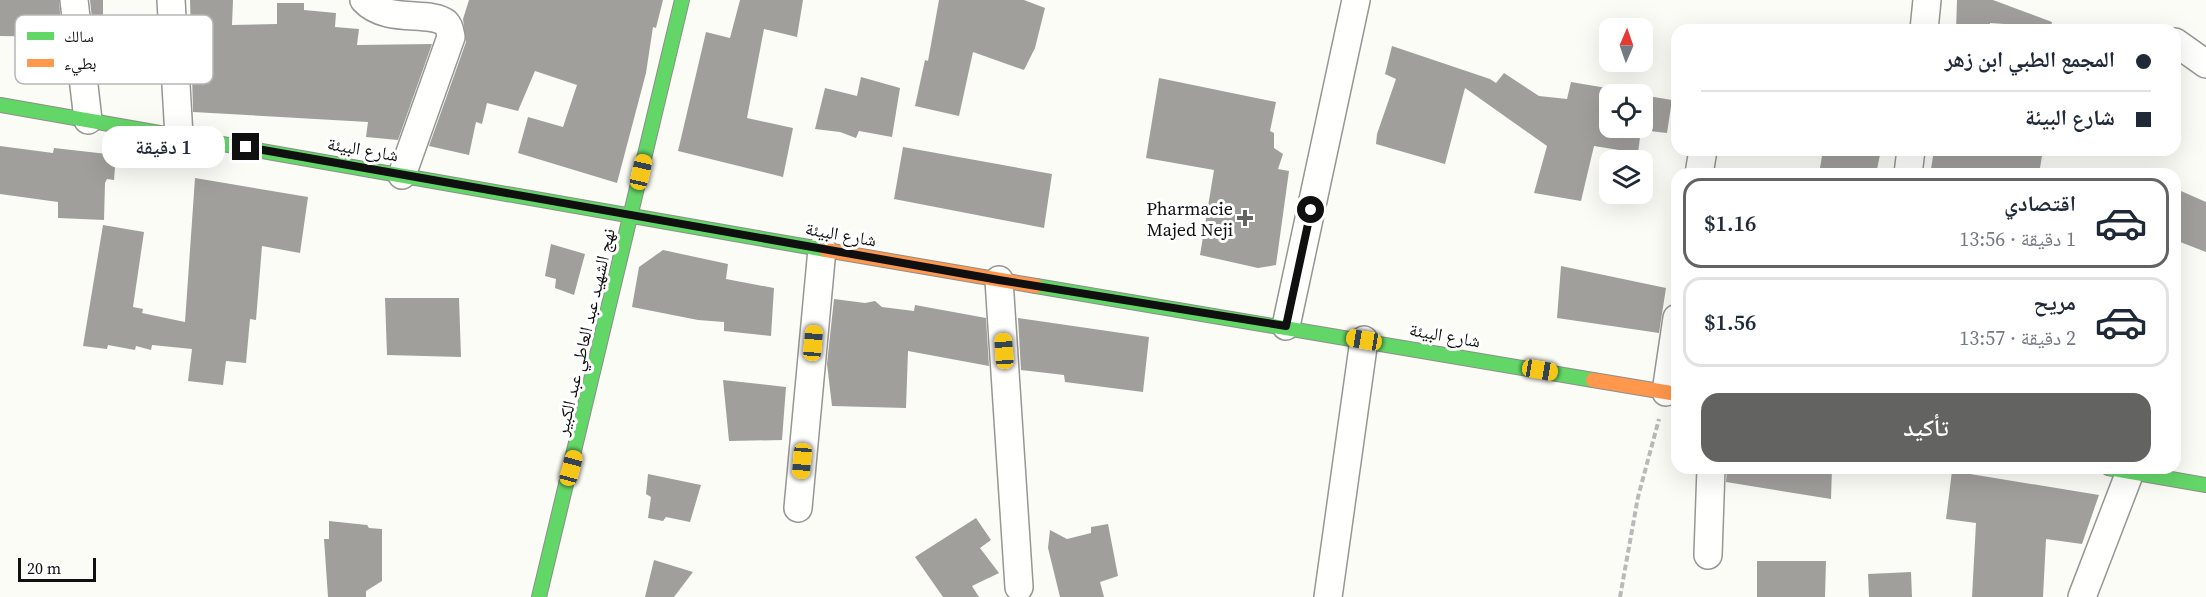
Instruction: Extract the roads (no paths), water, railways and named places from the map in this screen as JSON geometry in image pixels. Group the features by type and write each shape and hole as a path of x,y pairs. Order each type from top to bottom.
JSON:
{"street":[{"path":"74,0 76,15"},
{"path":"171,0 172,15"},
{"path":"364,0 369,6 385,13 446,22 450,28 451,37 402,175"},
{"name":"نهج الشهيد عبد العاطي عبد الكبير","path":"538,597 583,422 682,0"},
{"path":"1286,326 1356,0"},
{"path":"1925,24 1927,0"},
{"path":"2181,46 2206,64"},
{"path":"84,84 88,120"},
{"path":"176,84 179,136"},
{"name":"شارع البيئة","path":"0,105 999,280 1286,326 1671,393"},
{"path":"798,508 822,249"},
{"path":"999,280 1019,587"},
{"path":"1328,597 1364,340"},
{"path":"1708,555 1711,474"},
{"path":"2082,597 2118,474"},
{"path":"2142,474 2206,485"}],"place":[{"name":"Pharmacie Majed Neji","path":"1245,218"}]}
